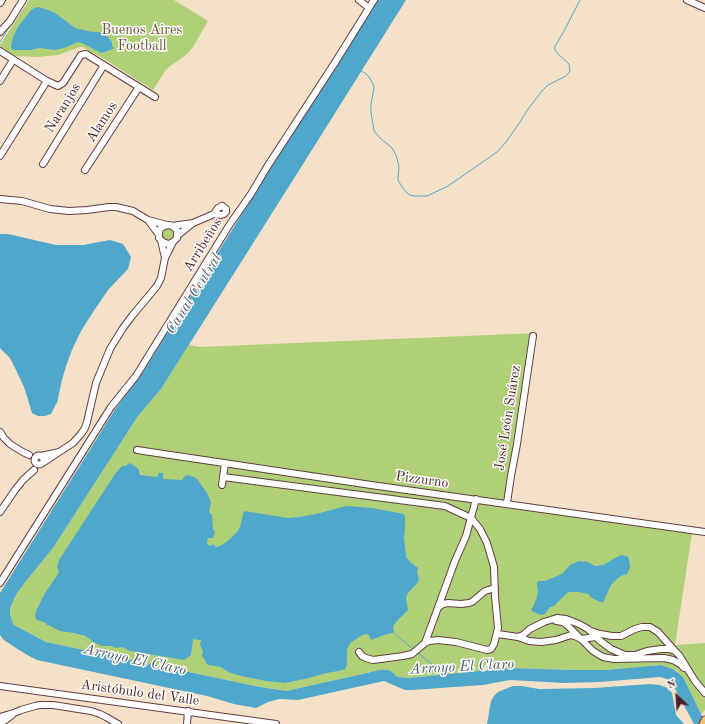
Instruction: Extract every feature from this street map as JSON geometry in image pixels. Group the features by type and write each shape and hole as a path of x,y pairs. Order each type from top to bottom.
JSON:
{"main road":[{"path":"702,724 705,720"}],"street":[{"path":"0,32 10,21 23,0"},
{"path":"359,0 369,8"},
{"name":"Arribeños","path":"0,583 111,407 136,376 230,224 251,194 374,0"},
{"path":"687,0 705,8"},
{"path":"0,51 47,82 56,86 62,85 80,56 83,54 88,55 155,97"},
{"path":"0,81 13,60"},
{"name":"Naranjos","path":"43,164 104,65"},
{"path":"0,156 47,82"},
{"name":"Alamos","path":"85,170 139,87"},
{"path":"0,199 22,201 42,207 60,210 77,211 116,207 133,211 148,220 170,225 177,230 177,236"},
{"path":"0,512 3,501 34,470 39,460 59,452 73,443 81,434 87,422 96,384 110,349 127,322 157,286 161,278 165,258 173,242 177,236 193,223 214,214"},
{"path":"148,220 163,242 168,244 173,242"},
{"path":"165,258 160,238 160,229 164,226 193,223"},
{"name":"José León Suárez","path":"507,503 532,336"},
{"path":"0,432 10,444 39,460"},
{"name":"Pizzurno","path":"136,450 705,532"},
{"path":"222,485 225,463"},
{"path":"223,477 440,505 453,509 471,518 480,529 488,543 494,567 498,634 491,649 487,650 456,642 438,640 429,641 416,651 403,656 373,660 362,656 359,652"},
{"path":"425,643 455,561 466,536 476,499"},
{"path":"438,608 443,604 448,603 461,604 472,602 485,591 495,588"},
{"path":"518,637 544,622 557,618 566,619 579,624 611,649 625,655 635,655 661,649 675,651"},
{"path":"544,622 563,622 593,651 603,657 614,659 664,658 673,660 680,664 690,674"},
{"path":"588,630 600,634 621,636 635,629 650,627 658,632 675,651 705,693"},
{"path":"498,634 518,637 529,641 541,642 556,640 571,635 581,639 596,637"},
{"name":"Aristóbulo del Valle","path":"0,686 276,724"},
{"path":"0,717 35,706 53,705 91,711 100,714 118,724"},
{"path":"187,724 188,712"},
{"path":"0,724 14,713"}],"green space":[{"name":"Buenos Aires Football","path":"29,0 174,0 208,21 193,47 165,71 153,90 83,47 58,55 37,57 15,56 2,48 0,45"},
{"path":"169,227 177,233 172,242 163,240 161,233 162,230"},
{"path":"537,333 509,507 692,533 675,645 705,643 705,710 701,714 683,677 673,669 661,665 605,670 509,668 409,678 398,677 392,673 370,672 286,691 260,687 46,642 14,625 10,614 10,609 17,593 53,548 138,416 161,389 189,345 199,347"}],"water":[{"name":"Canal Central","path":"376,0 406,0 161,389 138,416 53,548 17,593 10,609 12,621 14,625 46,642 260,687 286,691 380,670 391,671 398,677 409,678 509,668 605,670 661,665 673,669 683,677 705,724 694,724 672,683 667,679 660,677 600,682 564,683 510,680 483,685 412,690 405,690 384,681 298,700 279,699 268,702 256,708 234,704 207,696 37,660 4,640 0,635 0,593 116,408 143,372"},
{"path":"38,7 55,13 75,28 106,34 112,42 112,46 114,48 101,53 78,42 64,48 54,50 40,48 30,50 12,50 11,47 13,37 18,27 31,10"},
{"path":"0,234 8,234 56,245 83,245 110,240 123,244 131,257 128,269 108,290 81,331 66,366 57,403 51,414 45,416 38,416 32,413 24,387 16,370 10,358 0,348"},
{"path":"130,463 139,470 140,475 157,477 159,473 163,473 163,479 182,480 187,475 198,480 211,502 209,512 212,515 213,530 215,531 213,538 208,538 207,544 211,546 212,544 215,545 215,547 222,545 237,532 240,527 244,511 288,518 316,514 346,506 372,508 404,514 406,557 418,568 417,573 419,579 406,598 408,610 396,622 393,627 393,633 371,640 369,635 365,634 350,643 347,650 347,665 345,669 285,683 241,676 228,672 221,667 206,664 202,656 203,651 200,645 201,640 193,639 191,655 184,660 130,651 122,647 116,648 111,646 102,646 93,642 86,636 60,631 37,620 35,617 36,611 45,593 58,574 59,571 57,568 59,560 115,474 122,466 126,466"},
{"path":"622,555 628,557 630,567 627,574 618,578 611,585 604,602 600,602 592,598 588,594 570,592 567,593 555,605 550,607 545,614 540,615 531,610 537,597 537,582 545,581 562,574 570,565 579,561 588,562 595,566 603,565"},
{"path":"650,684 668,688 672,693 676,715 684,724 487,724 491,701 494,696 498,692 513,686 539,689 594,688"}],"waterway":[{"path":"361,71 369,77 373,84 374,88 371,112 374,131 392,148 396,155 399,166 399,182 405,191 410,195 427,196 448,186 497,152 506,142 542,91 548,85 566,76 570,71 569,64 558,54 555,50 555,46 580,0"},
{"path":"0,42 11,24"},
{"path":"394,633 414,650"},
{"name":"Arroyo El Claro","path":"418,653 445,675"}]}
